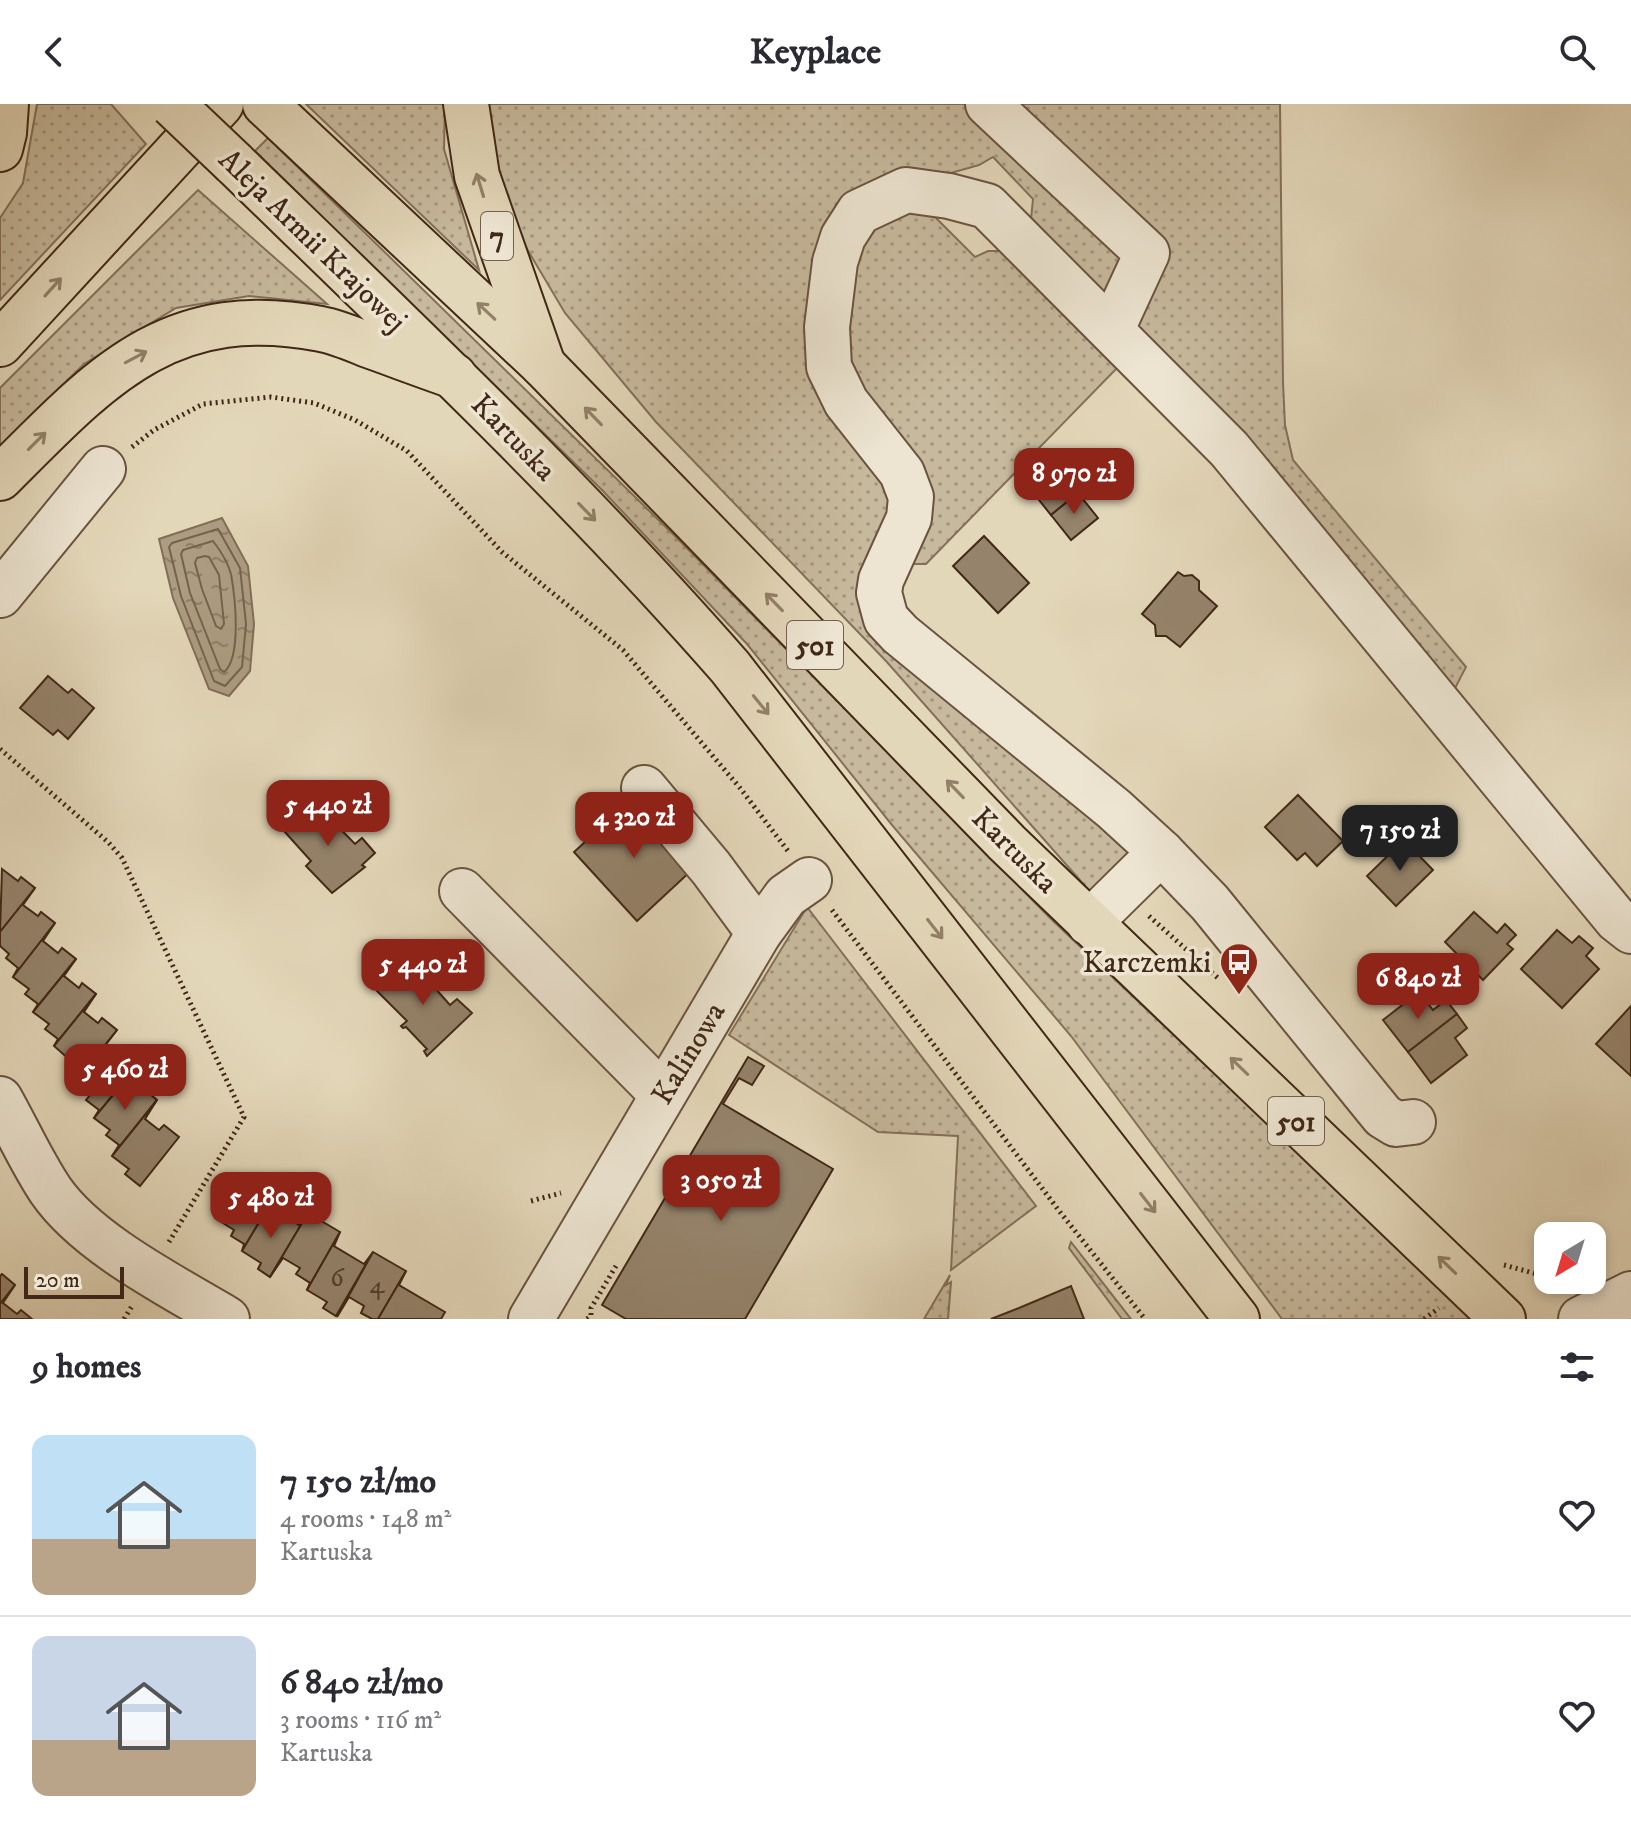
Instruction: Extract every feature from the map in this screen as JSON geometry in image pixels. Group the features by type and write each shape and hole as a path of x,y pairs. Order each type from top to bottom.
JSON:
{"main road":[{"path":"0,149 6,104"},
{"name":"Aleja Armii Krajowej","path":"172,104 454,376"},
{"path":"0,344 221,104"},
{"name":"7","path":"466,104 477,176 543,365"},
{"name":"501","path":"270,110 543,365"},
{"path":"0,478 74,404 127,362 179,335 231,324 278,322 325,329 454,376"},
{"name":"Kartuska","path":"543,365 1007,843 1503,1319"},
{"name":"Kartuska","path":"454,376 664,591 730,667 1237,1319"}],"street":[{"path":"988,104 1147,253 1112,329"},
{"path":"1413,1122 1396,1124 1383,1116 1210,903 1161,852 1114,809 900,634 886,619 881,607 881,580 909,518 911,497 902,473 846,402 829,367 827,327 835,262 843,237 859,212 906,190 949,196 987,206 1229,449 1617,920 1631,931"},
{"path":"0,595 103,469"},
{"path":"644,788 711,868 759,933"},
{"path":"1089,923 1161,852"},
{"name":"Kalinowa","path":"531,1319 759,933 786,896 809,880"},
{"path":"462,891 663,1095"},
{"path":"0,1099 52,1192 74,1216 101,1240 150,1274 227,1319"},
{"path":"1581,1319 1631,1294"}],"path":[{"path":"0,749 108,842 122,858 244,1117 168,1244"},
{"path":"1497,1263 1534,1273"},
{"path":"587,1319 616,1266"}],"shaded area":[{"path":"37,104 111,104 146,144 0,300 0,218 23,183"},
{"path":"306,104 445,104 444,149 479,270"},
{"path":"488,104 1280,104 1283,382 1285,425 1293,460 1466,667 1451,696 1235,433 1031,219 1033,199 993,157 979,165 940,176 923,205 975,257 988,251 1003,251 1118,367 926,564 910,564 870,599 1135,849 1094,896 886,661 656,422 565,313 527,249 508,208 499,175"},
{"path":"268,138 676,537 1051,919 1474,1319 1282,1319 1071,1036 892,825 747,644 603,491 255,151"},
{"path":"198,190 327,304 249,296 176,308 84,364 0,446 0,388"},
{"path":"807,907 1036,1206 951,1270 958,1136 878,1132 729,1035"},
{"path":"1071,1242 1131,1319 1122,1319 1069,1248"},
{"path":"950,1275 946,1285 951,1282 948,1319 924,1319"}],"water":[{"path":"222,518 248,566 254,624 250,671 229,696 209,689 173,598 159,539"}],"building":[{"path":"1062,473 1078,493 1051,515 1035,495"},
{"path":"1078,493 1098,518 1071,540 1051,515"},
{"path":"984,536 1029,583 998,613 953,566"},
{"path":"1178,572 1184,576 1192,575 1199,581 1199,590 1217,606 1180,647 1166,636 1156,636 1155,625 1142,614"},
{"path":"48,676 68,693 72,689 94,708 68,739 58,730 53,735 20,708"},
{"path":"1298,795 1343,841 1317,866 1305,853 1297,860 1265,827"},
{"path":"631,800 693,869 637,921 574,852"},
{"path":"314,802 355,844 362,838 375,853 362,865 365,867 332,893 306,866 311,861 284,831"},
{"path":"1404,840 1433,870 1396,906 1367,876"},
{"path":"2,869 18,881 21,877 35,888 0,932"},
{"path":"35,888 23,905 38,916 41,912 55,923 13,977 18,968 6,958 9,954 0,946 0,932"},
{"path":"1474,912 1497,933 1505,924 1516,935 1507,944 1513,949 1483,980 1445,942"},
{"path":"55,923 43,941 58,953 62,948 76,959 33,1012 38,1004 25,994 29,989 13,977"},
{"path":"1557,930 1572,943 1579,936 1593,948 1586,956 1599,969 1562,1008 1521,969"},
{"path":"76,959 64,976 79,988 82,983 96,994 54,1046 58,1039 45,1029 49,1024 33,1012"},
{"path":"410,960 450,1005 457,999 472,1013 427,1056 424,1051 427,1049 406,1027 401,1026 407,1021 377,991"},
{"path":"1419,992 1433,1010 1446,1000 1457,1014 1408,1052 1383,1020"},
{"path":"96,994 84,1012 98,1023 102,1018 117,1030 75,1083 79,1075 66,1065 70,1060 54,1046"},
{"path":"1631,1006 1631,1076 1596,1044"},
{"path":"1457,1014 1467,1028 1455,1038 1467,1055 1431,1083 1408,1052"},
{"path":"117,1030 104,1047 119,1059 123,1054 137,1066 94,1118 99,1110 86,1100 90,1095 75,1083"},
{"path":"748,1057 764,1066 752,1085 739,1078 723,1104 833,1169 745,1319 626,1319 602,1305"},
{"path":"137,1066 125,1083 139,1094 144,1089 157,1100 112,1156 119,1145 106,1135 110,1130 94,1118"},
{"path":"157,1100 145,1119 159,1130 164,1125 179,1137 140,1186 125,1174 129,1169 112,1156"},
{"path":"241,1174 276,1194 242,1251 244,1244 231,1236 234,1230 215,1218"},
{"path":"276,1194 270,1207 299,1225 308,1213 270,1277 258,1269 261,1263 242,1251"},
{"path":"308,1213 340,1232 307,1290 310,1283 296,1274 300,1268 283,1258 270,1277"},
{"path":"340,1232 334,1246 364,1264 373,1252 336,1316 323,1308 327,1302 307,1290"},
{"path":"373,1252 406,1271 378,1319 361,1313 364,1306 349,1297 337,1317"},
{"path":"406,1271 399,1285 445,1312 441,1319 378,1319"},
{"path":"2,1274 15,1285 0,1304 0,1276"},
{"path":"15,1285 3,1303 17,1314 21,1310 32,1319 0,1319 0,1304"},
{"path":"1071,1286 1084,1319 991,1319 1019,1308"}],"place":[{"name":"Karczemki","path":"1239,996"}]}
